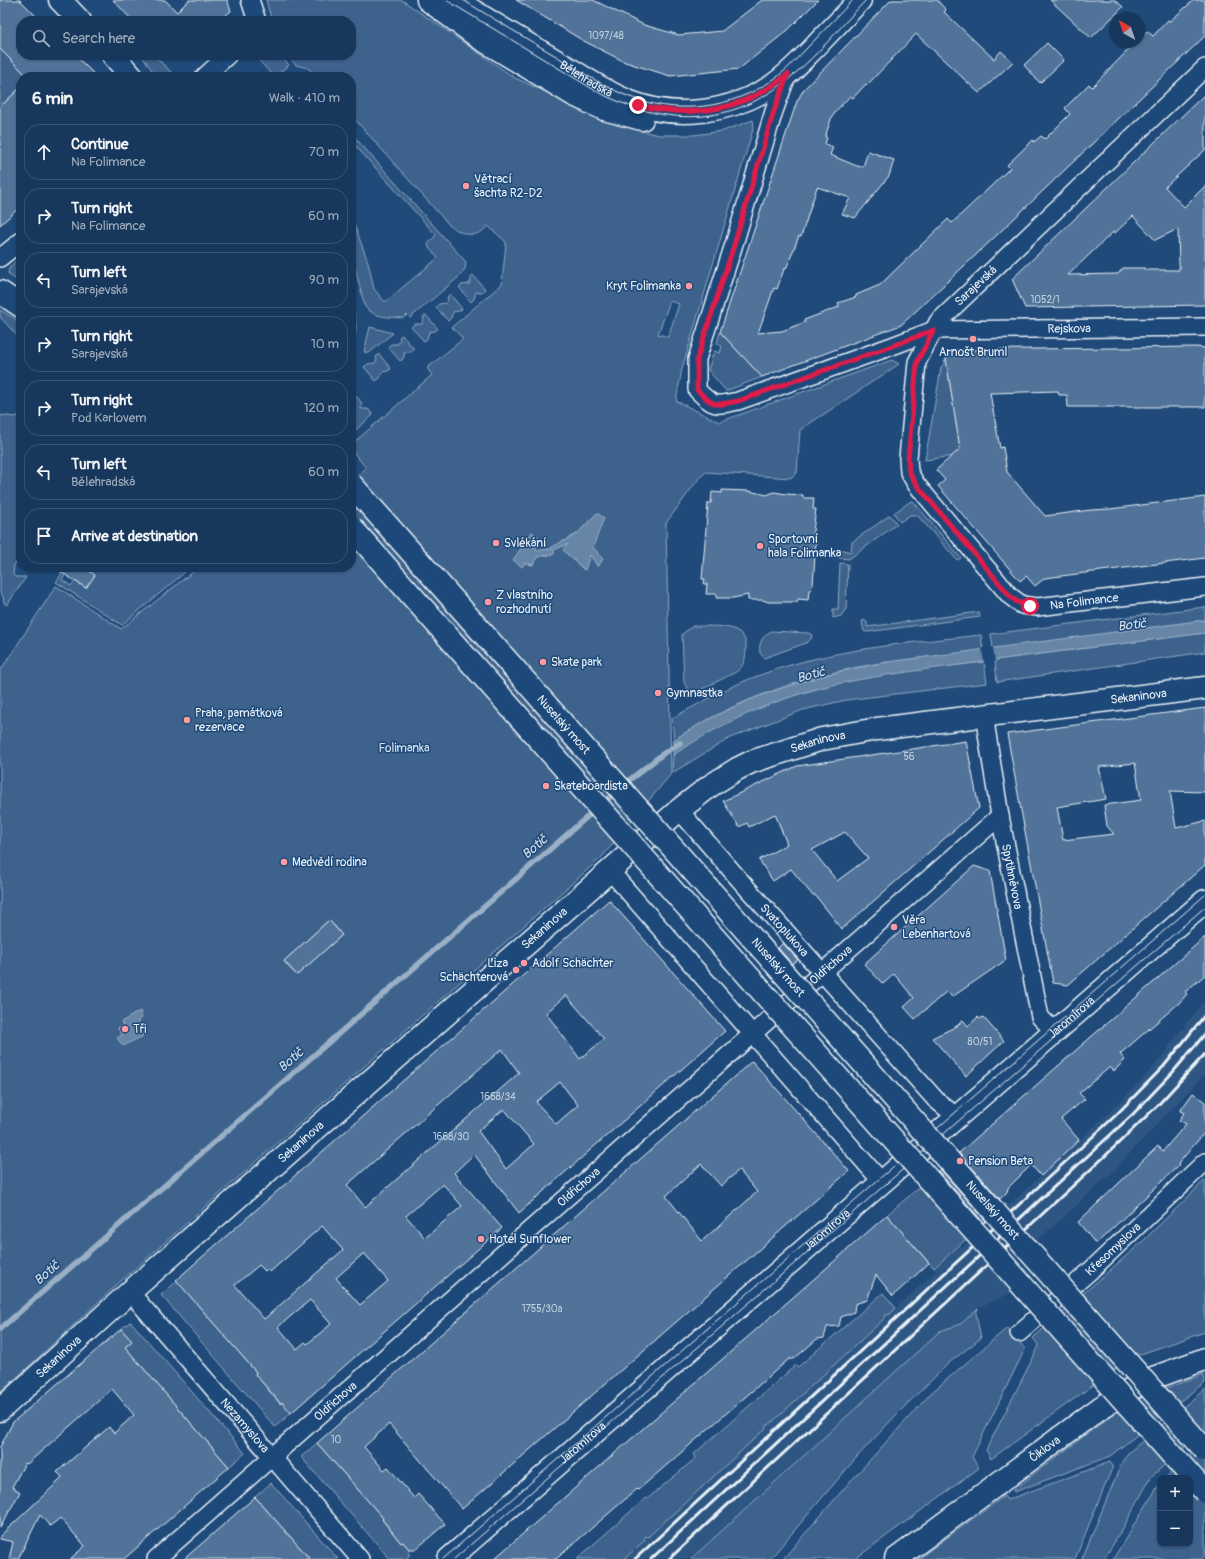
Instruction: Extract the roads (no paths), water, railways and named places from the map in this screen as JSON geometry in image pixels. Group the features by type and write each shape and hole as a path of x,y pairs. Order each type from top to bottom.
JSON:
{"main road":[{"path":"60,0 75,16"},
{"path":"428,0 483,40 574,95 604,109 633,118 648,120 681,119 724,107"},
{"name":"Bělehradská","path":"455,0 594,84 630,102 658,109 679,112 701,112 724,107 755,96 772,86 788,74 853,3"},
{"path":"117,60 128,72"},
{"path":"0,292 16,303"},
{"name":"Nuselský most","path":"356,490 1205,1450"},
{"path":"356,533 1205,1492"},
{"name":"Sekaninova","path":"0,1410 130,1292 680,810 710,786 737,769 751,762 822,739 877,729 1205,688"},
{"name":"Jaromírova","path":"449,1559 1205,901"},
{"name":"Čiklova","path":"896,1559 1100,1408 1131,1389 1153,1378 1205,1359"}],"street":[{"path":"250,0 255,16"},
{"path":"209,72 223,60"},
{"name":"Sarajevská","path":"934,330 938,322 1205,68"},
{"path":"788,74 774,111 735,242 697,359 697,390 707,400 718,405 738,401 934,330"},
{"path":"0,258 16,245"},
{"name":"Rejskova","path":"934,330 1205,327"},
{"name":"Na Folimance","path":"934,330 917,362 908,458 909,472 916,484 1010,596 1022,605 1037,607 1205,587"},
{"name":"Spytihněvova","path":"984,715 1000,816 1040,1017 1052,1029 1052,1034"},
{"name":"Svatoplukova","path":"680,810 822,973 936,1100 957,1117"},
{"name":"Oldřichova","path":"156,1559 1000,816"},
{"path":"610,872 882,1182"},
{"name":"Křesomyslova","path":"1019,1333 1089,1272 1205,1162"},
{"name":"Nezamyslova","path":"130,1292 360,1559"}],"waterway":[{"name":"Botič","path":"623,785 664,753 680,743"},
{"name":"Botič","path":"602,804 617,791"},
{"name":"Botič","path":"0,1329 595,810"}],"tram line":[{"path":"446,0 596,91 622,103 647,111 672,116 697,116 721,113 745,105 769,93 792,76 812,58 866,0"},
{"path":"463,0 607,87 644,102 664,106 683,107 722,103 741,97 760,88 785,70 853,0"},
{"path":"443,1559 1205,895"},
{"path":"454,1559 1205,907"}],"railway":[{"path":"635,1559 1115,1116 1164,1066 1205,1015"},
{"path":"651,1559 1133,1114 1173,1072 1205,1034"},
{"path":"669,1559 1103,1158 1158,1105 1205,1054"}],"place":[{"name":"Větrací šachta R2-D2","path":"466,186"},
{"name":"Kryt Folimanka","path":"689,286"},
{"name":"Arnošt Bruml","path":"973,339"},
{"name":"Svlékání","path":"496,543"},
{"name":"Sportovní hala Folimanka","path":"760,546"},
{"name":"Z vlastního rozhodnutí","path":"488,602"},
{"name":"Skate park","path":"543,662"},
{"name":"Gymnastka","path":"658,693"},
{"name":"Praha, památková rezervace","path":"187,720"},
{"name":"Skateboardista","path":"546,786"},
{"name":"Medvědí rodina","path":"284,862"},
{"name":"Věra Lebenhartová","path":"894,927"},
{"name":"Adolf Schӓchter","path":"524,963"},
{"name":"Liza Schӓchterová","path":"516,970"},
{"name":"Tři","path":"125,1029"},
{"name":"Pension Beta","path":"960,1161"},
{"name":"Hotel Sunflower","path":"481,1239"}],"park label":[{"name":"Folimanka","path":"404,748"}]}
